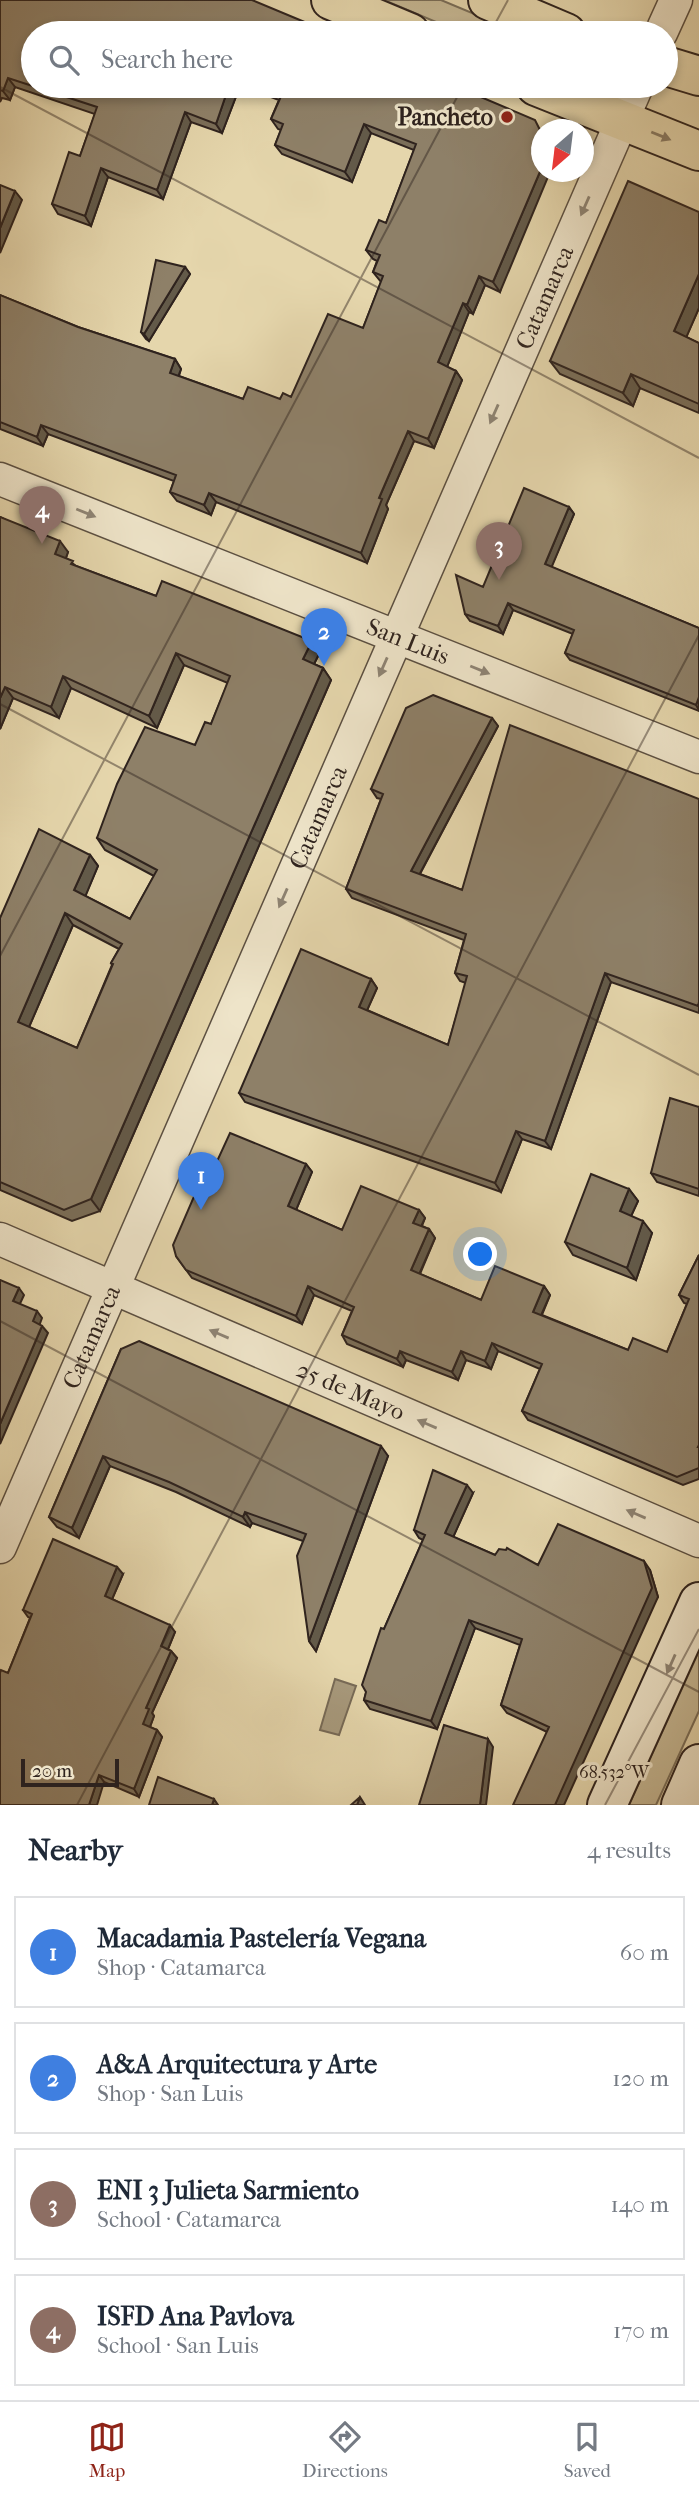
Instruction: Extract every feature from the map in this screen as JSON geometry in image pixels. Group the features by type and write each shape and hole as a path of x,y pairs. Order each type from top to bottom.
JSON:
{"main road":[{"path":"331,0 381,21"},
{"path":"488,0 538,21"},
{"path":"678,70 699,76"},
{"path":"565,98 699,151"}],"street":[{"path":"666,21 676,0"},
{"name":"Catamarca","path":"0,1547 632,98"},
{"name":"San Luis","path":"0,479 699,757"},
{"name":"25 de Mayo","path":"0,1239 699,1541"},
{"path":"607,1805 699,1602"},
{"path":"681,1805 699,1764"}],"shaded area":[{"path":"384,0 441,0 491,21 434,21"},
{"path":"699,1651 699,1711 656,1805 629,1805"},
{"path":"335,1679 356,1686 339,1735 320,1730"}],"building":[{"path":"0,0 252,0 302,21 21,21 21,82 8,78 3,91 0,90"},
{"path":"69,98 225,98 216,124 185,112 157,190 101,168 85,216 52,204 69,152 80,156 97,107"},
{"path":"280,98 483,98 533,119 531,182 536,182 493,282 479,276 467,305 463,303 438,362 456,371 428,439 408,431 379,498 382,499 361,553 209,493 204,505 170,492 176,475 41,425 37,437 0,422 0,295 78,327 175,359 170,373 243,399 248,387 280,399 283,393 291,397 328,314 363,328 383,276 373,272 380,255 366,250 379,220 386,223 416,144 364,124 345,172 275,145 283,124 271,119"},
{"path":"628,181 699,212 699,274 674,331 699,343 699,404 631,374 623,393 550,361"},
{"path":"0,185 15,191 0,228"},
{"path":"156,260 185,267 144,334 141,332"},
{"path":"524,488 569,507 545,564 699,628 699,697 696,705 565,653 574,630 508,603 498,626 465,614 456,575 483,587"},
{"path":"0,517 60,541 55,554 73,561 71,564 156,596 162,581 312,641 303,659 323,668 91,1199 64,1210 0,1182 0,918 39,829 90,855 74,890 130,919 157,870 97,838 117,784 145,727 195,745 205,722 211,724 230,676 176,653 149,716 63,676 51,707 5,687 0,698","holes":["65,913 122,944 111,963 113,964 77,1048 18,1022"]},
{"path":"433,695 492,718 411,871 462,890 510,725 699,799 698,1006 605,973 545,1141 516,1131 495,1183 239,1093 301,949 371,979 359,1007 448,1045 467,976 455,973 466,934 346,889 383,794 371,789 406,708"},
{"path":"670,1098 699,1107 699,1189 651,1173"},
{"path":"230,1133 306,1164 288,1206 342,1230 361,1186 419,1210 413,1223 429,1229 411,1270 481,1300 495,1266 544,1286 533,1312 628,1350 633,1338 667,1352 689,1299 679,1295 699,1255 699,1468 677,1477 522,1411 542,1364 492,1343 485,1361 461,1351 452,1372 400,1351 397,1359 342,1335 354,1307 308,1286 296,1316 186,1270 176,1256 173,1245 202,1178 208,1181"},
{"path":"591,1174 629,1189 620,1211 643,1221 627,1268 565,1242"},
{"path":"0,1280 19,1288 13,1301 37,1311 33,1321 42,1326 0,1424"},
{"path":"139,1341 381,1446 309,1641 297,1556 306,1534 245,1512 243,1517 169,1482 103,1456 72,1528 49,1517 121,1349"},
{"path":"433,1470 467,1485 445,1533 495,1555 499,1549 507,1548 538,1565 558,1524 644,1561 652,1588 555,1805 513,1805 549,1727 501,1705 522,1639 469,1620 431,1721 364,1700 366,1692 362,1685 381,1628 384,1629 425,1535 414,1530"},
{"path":"53,1539 117,1567 105,1596 170,1625 161,1646 171,1651 146,1708 149,1709 143,1724 157,1730 134,1789 99,1775 89,1805 0,1805 0,1673 1,1670 8,1673 32,1614 23,1610"},
{"path":"444,1725 488,1739 480,1805 419,1805"},
{"path":"158,1777 214,1799 212,1805 149,1805"}],"place":[{"name":"Pancheto","path":"507,117"},
{"name":"ISFD Ana Pavlova","path":"42,544"},
{"name":"ENI 3 Julieta Sarmiento","path":"499,580"},
{"name":"A&A Arquitectura y Arte","path":"324,666"},
{"name":"Macadamia Pastelería Vegana","path":"201,1210"}]}
